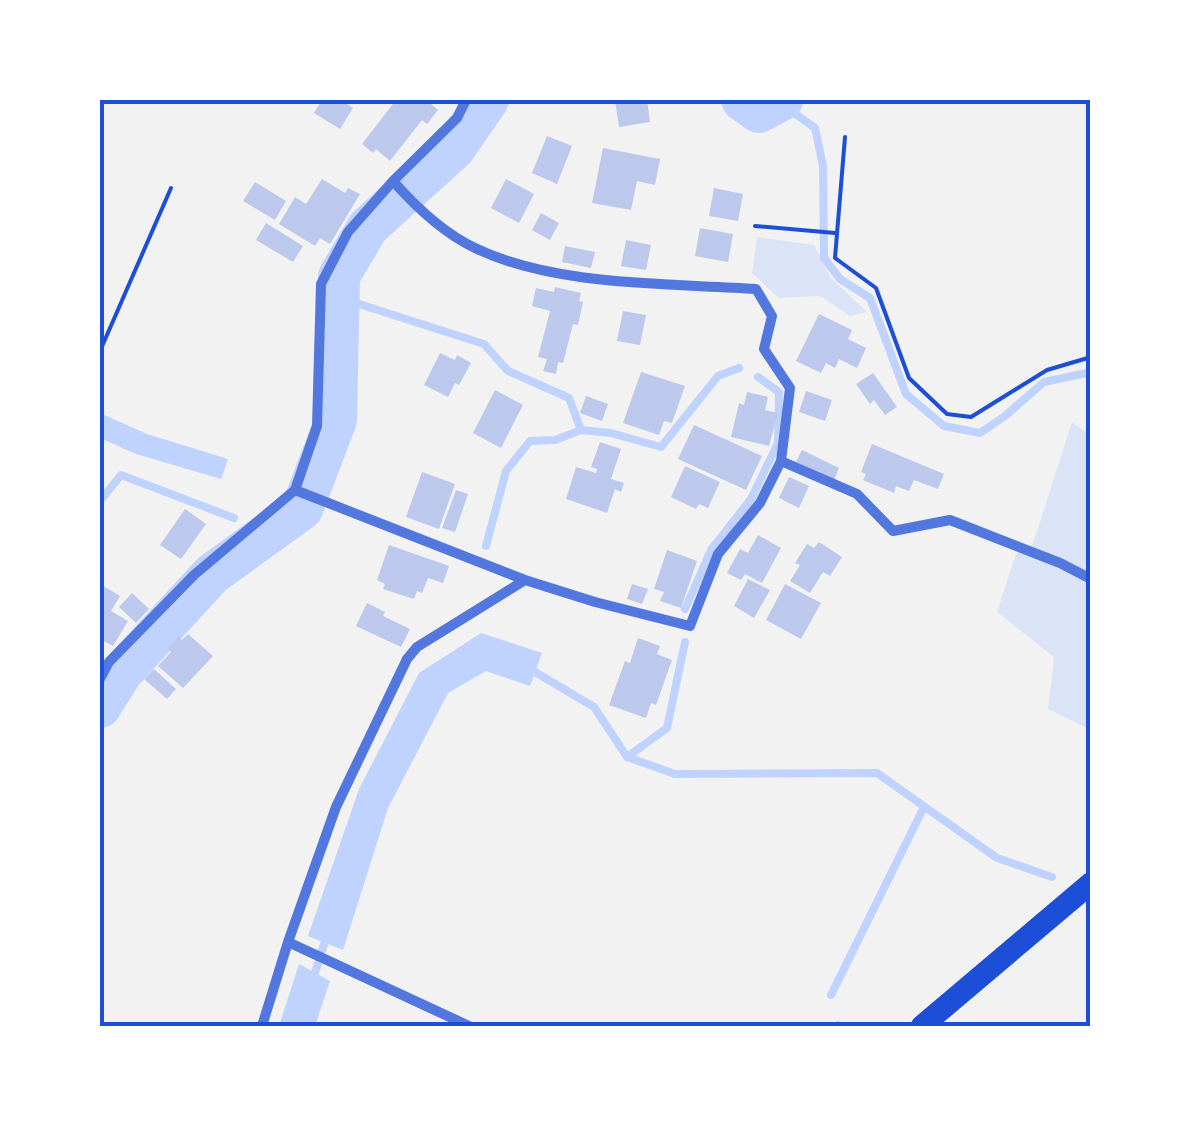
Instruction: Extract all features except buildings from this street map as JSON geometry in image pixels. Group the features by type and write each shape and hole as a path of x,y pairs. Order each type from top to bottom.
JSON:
{"main road":[{"path":"922,1026 1091,883"}],"street":[{"path":"100,679 109,662 194,575 295,490 316,426 321,284 348,232 392,181 457,118 466,100"},
{"path":"295,490 525,580 690,626 718,554 760,503 781,461 790,388 764,349 772,316 756,289 592,278 530,267 474,248 420,212 392,181"},
{"path":"781,461 857,494 893,531 950,520 1060,562 1091,579"},
{"path":"262,1026 336,807 407,659 417,648 525,580"},
{"path":"288,942 470,1026"}],"path":[{"path":"846,137 834,258 876,288 909,378 947,414 971,418 1047,370 1091,357"},
{"path":"100,351 171,188"},
{"path":"755,226 837,234"}],"shaded area":[{"path":"757,237 814,245 830,277 867,312 850,316 820,296 779,298 752,273"},
{"path":"1072,422 1091,436 1091,730 1048,709 1054,657 997,612 1016,554 1033,544"}],"water":[{"path":"100,413 147,434 228,459 221,479 136,454 100,438"},
{"path":"481,633 542,653 530,686 486,671 448,693 388,808 343,950 308,936 359,789 419,673"},
{"path":"299,964 330,981 315,1026 279,1026"}],"waterway":[{"path":"100,707 122,672 212,574 302,509 336,420 339,276 368,227 454,149 488,100"},
{"path":"742,100 759,112 782,100"},
{"path":"774,104 815,128 823,166 824,258 840,279 870,298 906,394 944,426 980,433 1044,382 1091,372"},
{"path":"336,303 356,303 484,344 508,371 569,398 581,430 611,433 661,447 718,376 739,368"},
{"path":"685,609 711,550 751,499 778,443 779,392 758,377"},
{"path":"486,546 506,471 530,441 555,440 581,430"},
{"path":"100,501 121,475 234,518"},
{"path":"627,757 667,728 685,642"},
{"path":"526,669 594,707 627,757 675,774 877,773 997,858 1052,877"},
{"path":"831,995 924,807"},
{"path":"313,979 327,935"}]}
